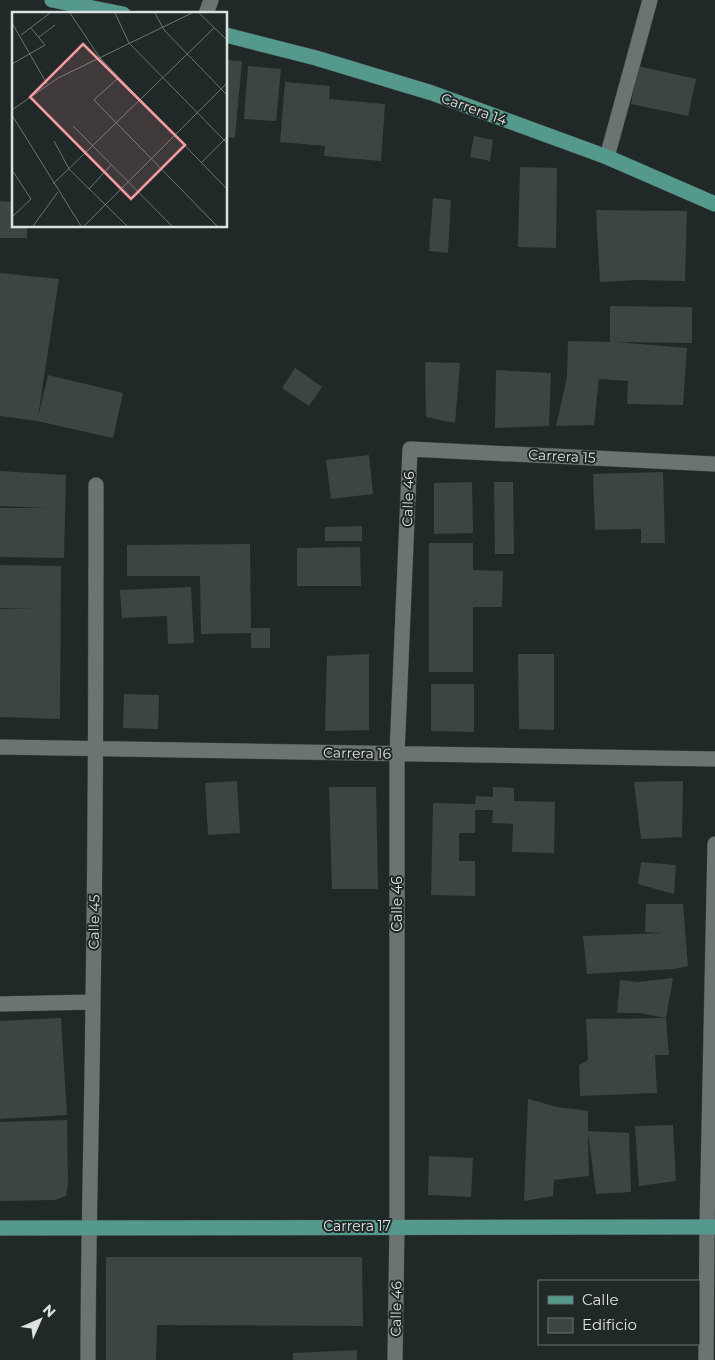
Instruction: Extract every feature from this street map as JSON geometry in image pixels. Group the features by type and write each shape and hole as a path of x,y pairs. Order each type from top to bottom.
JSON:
{"main road":[{"path":"52,0 113,12"},
{"name":"Carrera 14","path":"228,36 316,58 432,93 607,157 715,204"},
{"name":"Carrera 17","path":"0,1228 711,1227"}],"street":[{"path":"607,157 650,0"},
{"name":"Carrera 15","path":"410,448 715,464"},
{"name":"Calle 46","path":"395,1360 397,1226 396,754 410,448"},
{"name":"Calle 45","path":"88,1360 88,1228 96,748 96,485"},
{"name":"Carrera 16","path":"0,747 715,759"},
{"path":"706,1360 711,1227 715,844"},
{"path":"0,1004 93,1002"}],"building":[{"path":"228,60 242,61 235,138 228,137"},
{"path":"248,66 281,69 276,121 244,119"},
{"path":"638,66 696,79 688,116 631,104"},
{"path":"285,82 330,86 329,99 385,104 381,161 324,156 325,146 280,142"},
{"path":"474,136 493,140 490,161 470,157"},
{"path":"520,167 557,168 556,248 518,247"},
{"path":"433,198 451,200 448,253 429,251"},
{"path":"0,201 12,202 12,228 27,228 27,238 0,238"},
{"path":"596,210 687,211 685,281 638,280 600,282"},
{"path":"0,273 59,279 38,417 48,375 123,393 113,438 37,421 0,416"},
{"path":"610,306 692,307 692,343 615,342 687,348 683,405 627,404 628,381 599,379 594,425 556,426 567,377 568,341 610,342"},
{"path":"425,362 460,363 455,423 426,417"},
{"path":"295,368 322,387 309,406 282,388"},
{"path":"496,370 551,373 549,426 495,428"},
{"path":"369,455 373,494 331,499 326,460"},
{"path":"0,471 66,475 64,558 0,557 0,508 48,508 0,506"},
{"path":"663,472 665,543 641,543 641,529 595,530 593,474"},
{"path":"472,482 473,533 434,534 434,483"},
{"path":"494,482 513,482 514,554 495,554"},
{"path":"362,526 362,541 325,541 325,527"},
{"path":"429,543 473,543 473,570 503,571 502,607 473,607 473,672 429,672"},
{"path":"250,544 251,628 270,628 270,648 251,648 251,633 201,634 200,576 127,576 127,545"},
{"path":"360,547 361,586 297,586 297,548"},
{"path":"0,565 61,566 60,719 0,717 0,609 33,608 0,608"},
{"path":"191,587 194,643 168,644 167,616 122,618 120,590"},
{"path":"369,654 369,730 325,731 327,656"},
{"path":"518,654 554,654 554,730 519,729"},
{"path":"431,684 474,684 474,732 431,731"},
{"path":"124,694 159,695 158,729 123,728"},
{"path":"237,781 240,833 208,835 205,783"},
{"path":"683,781 682,837 641,839 634,782"},
{"path":"329,787 376,787 378,889 332,889"},
{"path":"493,787 514,788 514,801 555,802 554,853 512,852 513,824 492,823 493,810 475,810 475,833 459,833 459,861 475,861 475,896 431,895 433,803 475,804 476,796 493,797"},
{"path":"641,862 676,865 674,894 638,884"},
{"path":"646,904 683,904 688,966 674,969 587,974 583,936 663,933 645,932"},
{"path":"673,978 666,1018 639,1013 617,1013 620,980 638,982"},
{"path":"61,1018 67,1115 0,1119 0,1021"},
{"path":"666,1018 669,1055 655,1055 657,1093 580,1096 579,1065 588,1060 586,1019"},
{"path":"528,1099 557,1107 588,1111 588,1131 629,1133 631,1192 596,1194 588,1133 589,1176 554,1180 553,1196 524,1201"},
{"path":"67,1120 68,1184 66,1196 55,1200 0,1201 0,1122"},
{"path":"673,1125 676,1181 639,1186 635,1126"},
{"path":"429,1156 473,1158 471,1197 428,1195"},
{"path":"106,1257 362,1257 363,1326 157,1325 156,1360 106,1360"},
{"path":"357,1350 357,1360 293,1360 293,1353"}]}
